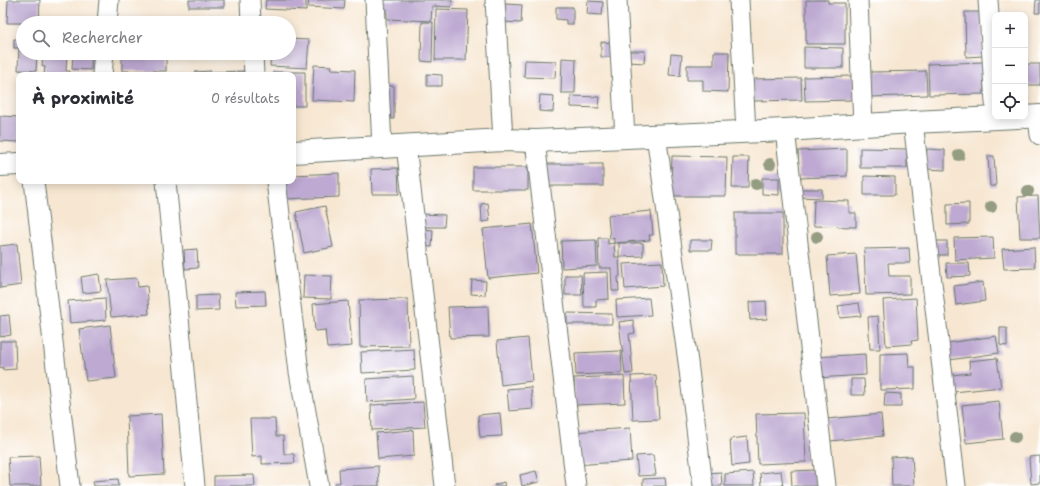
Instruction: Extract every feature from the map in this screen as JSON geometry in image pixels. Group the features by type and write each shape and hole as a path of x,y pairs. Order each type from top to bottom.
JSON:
{"highway":[{"path":"296,152 503,140 535,141 746,132 992,117"},
{"path":"0,165 16,164"}],"street":[{"path":"108,16 109,0"},
{"path":"250,0 251,16"},
{"path":"375,0 382,146"},
{"path":"495,0 503,140"},
{"path":"617,0 625,137"},
{"path":"739,0 746,132"},
{"path":"858,0 863,126"},
{"path":"988,0 994,84"},
{"path":"102,72 103,60"},
{"path":"253,60 254,72"},
{"path":"913,122 956,486"},
{"path":"785,130 826,486"},
{"path":"656,135 688,362 703,486"},
{"path":"535,141 576,486"},
{"path":"406,145 445,486"},
{"path":"34,184 70,486"},
{"path":"166,184 195,486"},
{"path":"276,184 300,372 319,486"}],"building":[{"path":"8,0 40,0 39,16 16,16 16,23 7,23"},
{"path":"189,0 224,0 224,7 189,7"},
{"path":"266,0 306,0 306,11 265,9"},
{"path":"309,0 345,0 344,9 308,7"},
{"path":"382,0 452,0 451,7 432,6 431,21 387,19 387,9 382,8"},
{"path":"806,0 828,0 828,3 845,3 845,44 806,44"},
{"path":"1036,0 1040,0 1040,13 1035,13"},
{"path":"588,1 603,2 602,15 587,14"},
{"path":"505,4 522,5 521,23 505,22"},
{"path":"556,7 573,7 573,24 566,24 566,20 556,19"},
{"path":"436,9 468,10 466,60 435,60"},
{"path":"965,12 982,12 983,56 966,57"},
{"path":"422,22 433,22 432,62 421,61"},
{"path":"14,39 16,39 16,48 14,48"},
{"path":"296,39 309,40 307,68 270,66 270,60 296,60"},
{"path":"601,42 612,43 612,57 601,57"},
{"path":"804,47 843,48 843,68 804,68"},
{"path":"630,51 645,51 644,63 629,62"},
{"path":"714,52 729,52 728,92 703,91 703,80 687,80 687,65 714,65"},
{"path":"671,54 682,55 680,76 669,75"},
{"path":"562,58 576,59 575,93 561,93"},
{"path":"18,60 37,60 36,71 18,70"},
{"path":"42,60 67,60 66,71 70,72 44,72 45,67 42,66"},
{"path":"73,60 92,60 91,70 72,69"},
{"path":"122,60 166,60 166,71 122,71"},
{"path":"525,60 556,61 555,78 524,77"},
{"path":"984,62 984,94 929,95 928,64"},
{"path":"1028,64 1040,64 1040,85 1028,85"},
{"path":"314,65 332,66 331,69 355,70 354,102 312,100"},
{"path":"247,71 247,72 213,72"},
{"path":"926,71 927,95 871,97 870,72"},
{"path":"296,72 305,72 305,106 296,106"},
{"path":"427,74 442,75 442,86 427,86"},
{"path":"854,76 855,100 805,101 804,77"},
{"path":"801,78 802,100 753,101 753,79"},
{"path":"383,86 394,86 394,119 382,118"},
{"path":"540,95 554,96 553,112 539,111"},
{"path":"571,96 600,97 599,108 571,107"},
{"path":"0,116 16,117 16,142 0,141"},
{"path":"860,148 907,149 907,168 860,168"},
{"path":"847,149 847,176 799,178 798,151"},
{"path":"927,149 945,150 945,170 926,169"},
{"path":"672,156 727,157 726,196 671,196"},
{"path":"988,156 994,156 996,186 990,186"},
{"path":"733,157 749,157 748,188 732,188"},
{"path":"546,164 603,164 603,186 546,186"},
{"path":"473,167 528,167 528,190 473,190"},
{"path":"398,168 399,194 372,194 371,169"},
{"path":"339,173 339,197 284,199 283,184 296,184 296,175"},
{"path":"864,176 895,177 895,195 864,195"},
{"path":"762,178 779,178 779,195 762,194"},
{"path":"798,189 822,189 822,198 798,197"},
{"path":"1038,196 1040,238 1020,238 1018,197"},
{"path":"814,200 849,201 849,213 856,213 856,227 813,226"},
{"path":"488,203 490,221 482,222 481,204"},
{"path":"969,203 969,224 947,225 947,204"},
{"path":"325,206 333,247 304,253 296,212"},
{"path":"651,211 653,235 649,235 650,240 614,243 614,238 610,239 608,215"},
{"path":"735,213 783,213 783,254 735,254"},
{"path":"420,214 445,215 444,227 420,227"},
{"path":"532,224 537,273 488,278 483,229"},
{"path":"422,229 433,230 432,247 421,246"},
{"path":"993,237 994,258 955,260 954,238"},
{"path":"598,238 608,238 608,244 614,243 615,257 619,257 619,291 612,291 611,268 599,268"},
{"path":"596,240 597,266 562,268 561,241"},
{"path":"690,240 712,240 711,250 690,250"},
{"path":"932,241 947,241 947,255 932,255"},
{"path":"619,243 643,243 643,256 619,257"},
{"path":"17,244 21,285 0,288 0,246"},
{"path":"1034,247 1035,268 1004,269 1002,249"},
{"path":"909,248 910,263 888,263 889,276 910,276 910,294 866,295 864,249"},
{"path":"197,249 198,268 185,269 184,250"},
{"path":"856,254 860,294 830,296 827,256"},
{"path":"662,262 663,286 625,289 623,264"},
{"path":"946,263 969,263 970,276 947,277"},
{"path":"608,272 609,299 596,300 596,307 584,307 583,273"},
{"path":"99,274 101,291 83,293 81,277"},
{"path":"304,275 332,276 331,299 303,298"},
{"path":"565,275 581,275 582,295 565,295"},
{"path":"137,278 138,287 147,286 149,314 111,317 107,280"},
{"path":"472,280 486,281 485,295 471,294"},
{"path":"983,282 985,301 956,305 954,286"},
{"path":"265,291 266,305 236,306 235,292"},
{"path":"218,295 219,310 196,311 196,296"},
{"path":"105,298 106,320 70,323 68,301"},
{"path":"649,298 651,315 617,317 616,300"},
{"path":"916,298 918,340 911,341 912,344 886,346 883,300"},
{"path":"408,299 409,346 360,347 359,300"},
{"path":"348,301 352,346 327,348 325,330 315,331 313,304"},
{"path":"766,301 767,319 750,320 749,302"},
{"path":"859,303 861,316 840,318 838,306"},
{"path":"488,306 489,337 450,338 448,307"},
{"path":"567,313 612,314 612,324 567,324"},
{"path":"9,315 11,335 0,337 0,316"},
{"path":"878,316 880,349 870,349 868,317"},
{"path":"633,320 635,333 629,334 633,373 625,374 619,322"},
{"path":"110,325 116,378 86,381 79,329"},
{"path":"1000,328 1007,328 1007,346 1000,345"},
{"path":"996,336 999,353 949,360 947,343"},
{"path":"528,338 532,381 501,385 497,341"},
{"path":"0,341 15,341 16,369 3,370 3,367 0,368"},
{"path":"414,349 415,370 362,373 361,352"},
{"path":"621,351 622,373 576,375 575,353"},
{"path":"908,353 909,367 915,367 915,389 880,390 880,354"},
{"path":"865,354 866,375 816,378 815,357"},
{"path":"997,358 1001,387 954,392 952,375 970,373 969,361"},
{"path":"656,375 659,419 633,420 631,376"},
{"path":"413,376 414,399 367,402 366,379"},
{"path":"624,376 625,403 575,405 574,378"},
{"path":"851,379 864,379 865,395 851,395"},
{"path":"531,387 533,409 509,411 507,389"},
{"path":"885,393 901,394 901,407 884,407"},
{"path":"999,401 1003,439 966,443 962,405"},
{"path":"423,402 425,427 372,430 371,405"},
{"path":"500,413 502,436 480,437 478,415"},
{"path":"804,413 806,462 758,464 756,414"},
{"path":"161,414 164,474 129,476 127,416"},
{"path":"881,414 883,436 830,441 827,419"},
{"path":"250,419 275,419 276,436 283,436 284,454 294,454 295,463 262,464 262,456 252,457"},
{"path":"630,428 632,461 575,465 573,432"},
{"path":"413,430 414,456 378,459 376,433"},
{"path":"747,437 749,464 732,466 730,439"},
{"path":"653,455 656,475 638,476 636,456"},
{"path":"39,456 41,486 10,486 8,457"},
{"path":"912,456 914,486 892,486 891,457"},
{"path":"1040,456 1040,483 1031,484 1029,457"},
{"path":"378,466 379,486 335,486 335,483 340,483 339,469"},
{"path":"816,470 817,486 792,486 791,471"},
{"path":"536,471 539,482 522,486 520,475"},
{"path":"781,471 783,486 761,486 760,473"},
{"path":"721,472 722,486 708,486 707,473"},
{"path":"753,472 754,486 725,486 725,474"},
{"path":"254,475 255,486 214,486 214,476"},
{"path":"665,478 666,486 643,486 643,479"},
{"path":"118,479 119,486 94,486 93,481"},
{"path":"504,482 505,486 494,486 494,485"}]}
